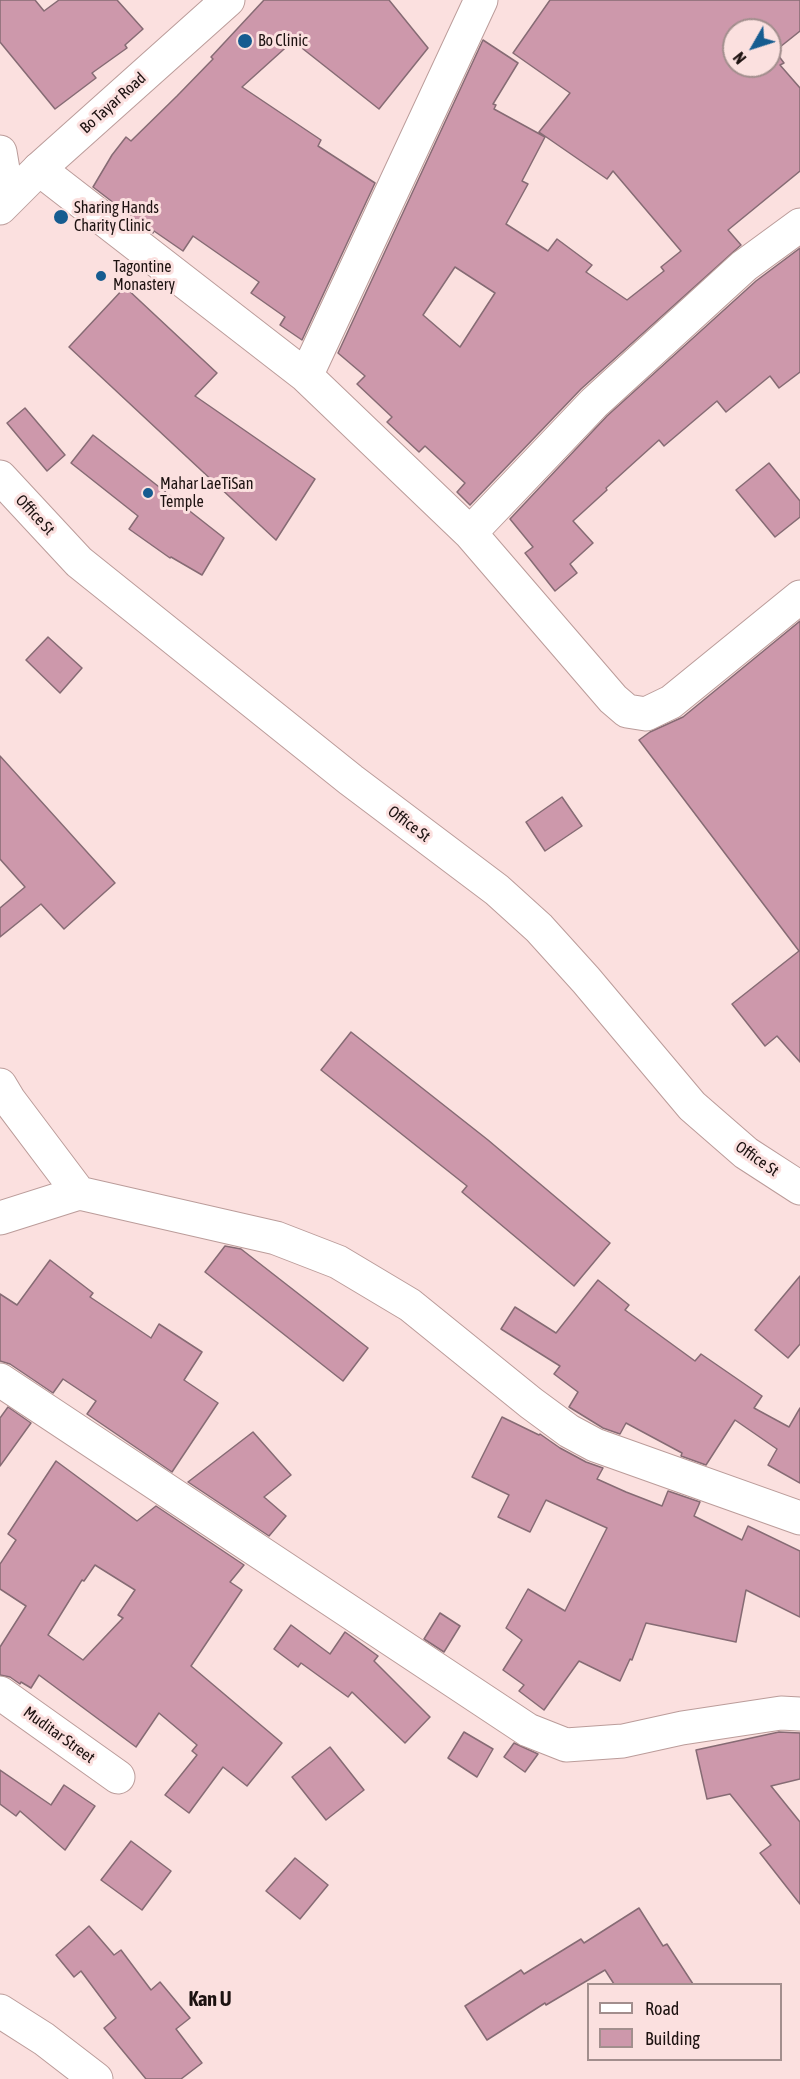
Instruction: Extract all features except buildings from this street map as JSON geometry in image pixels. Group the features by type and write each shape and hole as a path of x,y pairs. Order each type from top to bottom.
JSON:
{"street":[{"name":"Bo Tayar Road","path":"4,204 39,169 228,0"},
{"path":"306,376 481,0"},
{"path":"0,152 4,204"},
{"path":"39,169 306,376 470,533 613,699 627,711 646,714 671,702 800,597"},
{"path":"470,533 594,403 744,267 800,225"},
{"name":"Office St","path":"0,477 79,562 351,780 497,890 539,928 586,980 692,1106 746,1153 800,1188"},
{"path":"0,1085 79,1193"},
{"path":"0,1218 79,1193 276,1238 338,1262 410,1305 569,1431 595,1445 800,1518"},
{"path":"0,1380 528,1730 566,1745 622,1741 682,1728 781,1713 800,1714"},
{"name":"Muditar Street","path":"0,1693 118,1777"},
{"path":"0,2011 44,2039 96,2079"}],"place":[{"name":"Bo Clinic","path":"245,41"},
{"name":"Sharing Hands Charity Clinic","path":"61,217"},
{"name":"Tagontine Monastery","path":"101,276"},
{"name":"Mahar LaeTiSan Temple","path":"148,493"}],"district":[{"name":"Kan U","path":"210,2000"}]}
